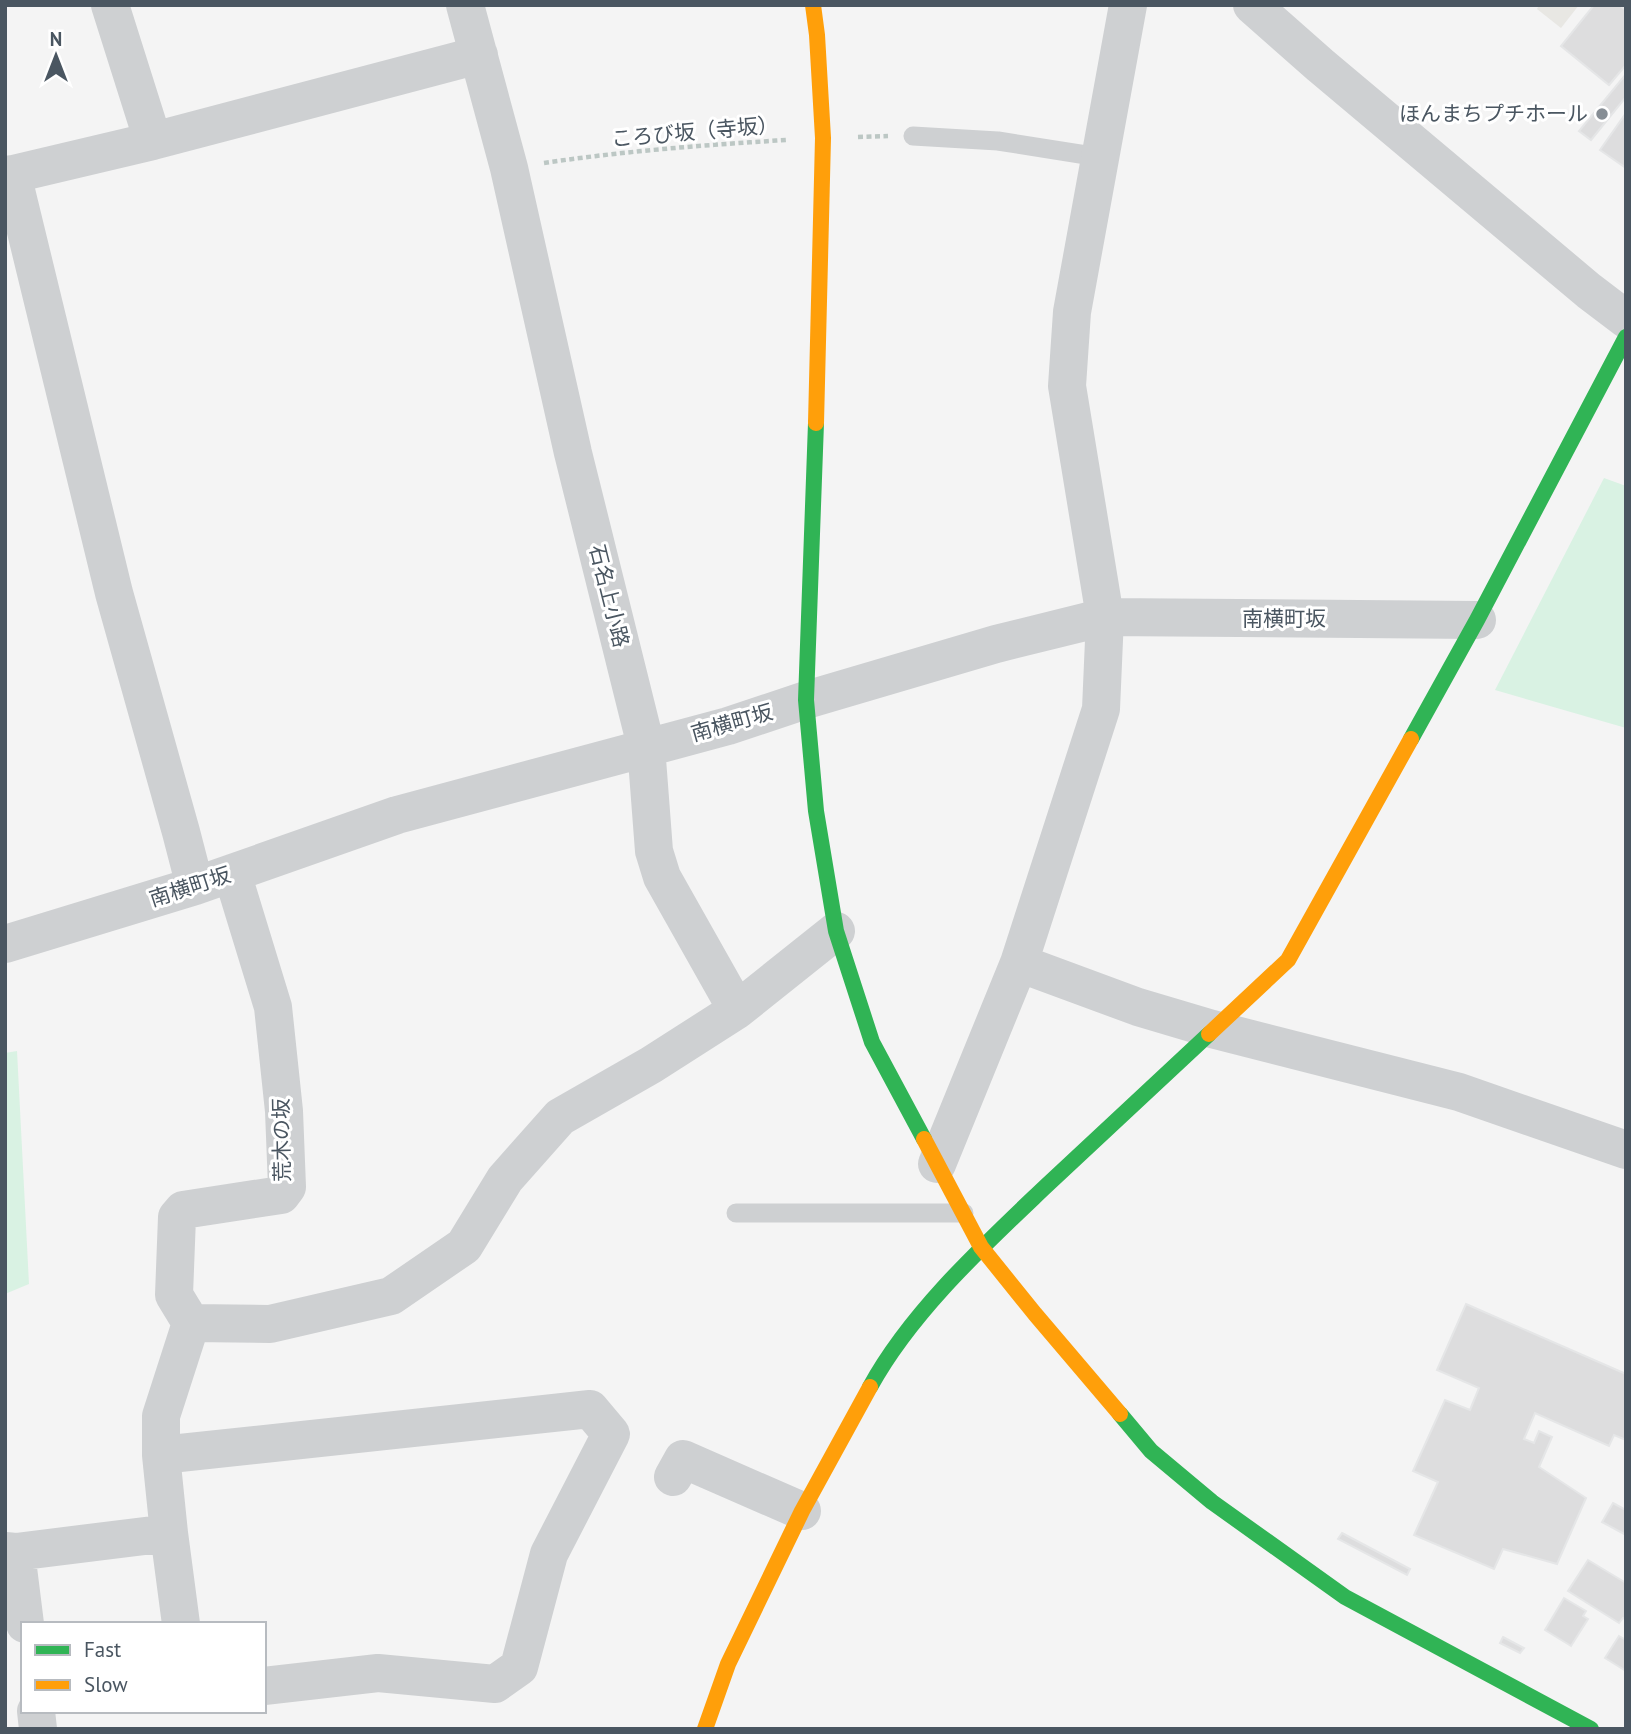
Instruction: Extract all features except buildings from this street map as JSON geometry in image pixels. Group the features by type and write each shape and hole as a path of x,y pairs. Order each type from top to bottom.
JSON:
{"street":[{"path":"110,5 153,141"},
{"name":"石名上小路","path":"465,5 509,168 573,453 646,746 654,851 662,877 737,1010"},
{"path":"813,5 822,138 819,346 806,700 816,811 836,931 872,1042 981,1247 1151,1451 1212,1502 1345,1597 1591,1729"},
{"path":"937,1164 1019,963 1101,709 1105,617 1067,386 1072,312 1128,5"},
{"path":"1252,5 1589,291 1626,319"},
{"path":"195,886 114,593 9,175 153,141 479,55"},
{"path":"705,1729 727,1664 802,1511 878,1372 913,1323 981,1247 1287,960 1478,620 1626,337"},
{"name":"南横町坂","path":"5,944 195,886 397,815 728,726 996,644 1105,617 1478,620"},
{"name":"荒木の坂","path":"191,1323 174,1295 177,1217 183,1210 281,1195 287,1186 284,1111 273,1007 232,873"},
{"path":"181,1622 161,1455 161,1416 191,1323 270,1324 391,1296 464,1246 505,1179 560,1117 651,1065 737,1010 836,931"},
{"path":"1019,963 1138,1007 1212,1030 1459,1092 1626,1150"},
{"path":"161,1455 590,1409 611,1434 549,1554 519,1667 495,1684 378,1673 266,1686"},
{"path":"673,1477 683,1460 802,1511"},
{"path":"25,1622 11,1551 169,1533"}],"lane":[{"path":"913,136 998,141 1099,157"},
{"path":"736,1213 964,1213"}],"path":[{"name":"ころび坂（寺坂）","path":"571,159 822,138"}],"shaded area":[{"path":"1539,5 1579,5 1561,28 1537,9"}],"green space":[{"path":"1604,478 1626,486 1626,728 1495,690"},
{"path":"17,1051 29,1284 5,1294 5,1053"}],"traffic: fast":[{"path":"1411,739 1626,337"},
{"path":"816,423 806,700 816,811 836,931 872,1042 924,1139"},
{"path":"870,1387 906,1332 973,1256 1209,1034"},
{"path":"1120,1414 1151,1451 1212,1502 1345,1597 1591,1729"}],"traffic: slow":[{"path":"813,5 823,138 816,423"},
{"path":"1209,1034 1288,960 1411,739"},
{"path":"924,1139 981,1247 1120,1414"},
{"path":"705,1729 728,1664 802,1511 870,1387"}],"place":[{"name":"ほんまちプチホール","path":"1602,114"}]}
